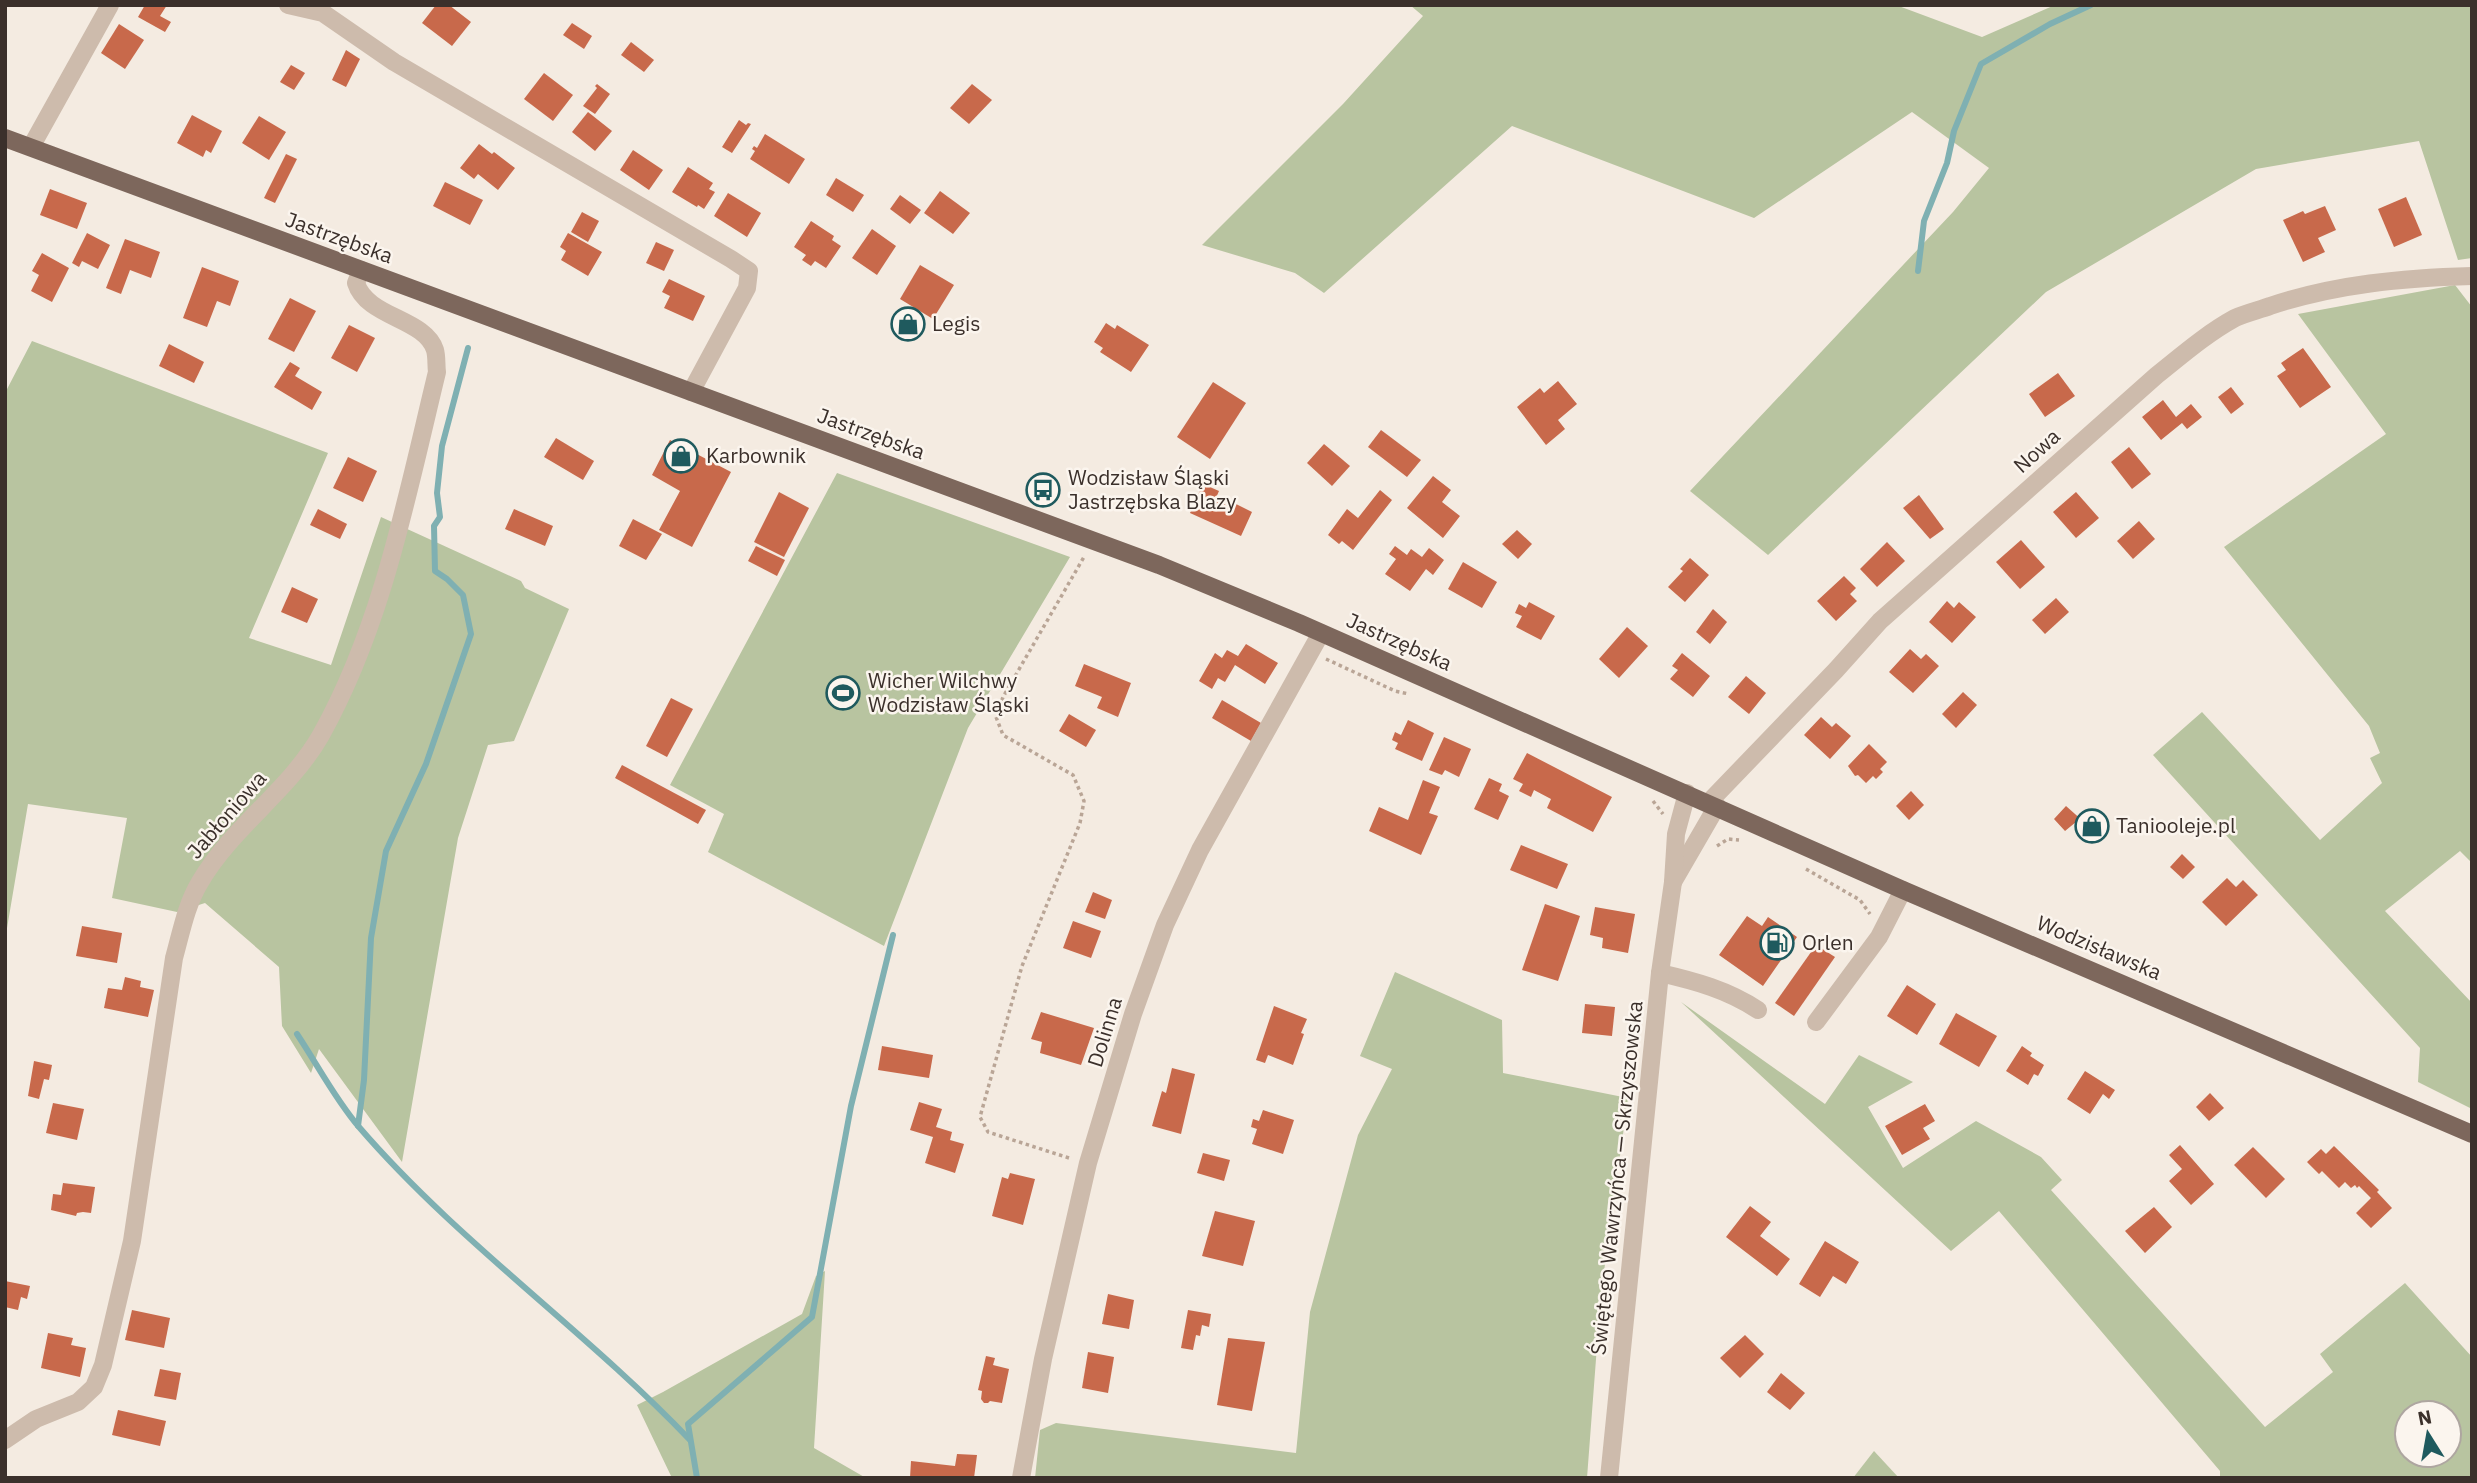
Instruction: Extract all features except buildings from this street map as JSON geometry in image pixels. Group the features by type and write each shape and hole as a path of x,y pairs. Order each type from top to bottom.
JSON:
{"main road":[{"name":"Jastrzębska","path":"5,138 1094,540 1321,633 1713,804"},
{"name":"Wodzisławska","path":"1713,804 1903,890 2472,1134"}],"street":[{"path":"31,147 110,5"},
{"path":"288,5 326,9 394,62 749,271 747,288 691,392"},
{"name":"Jabłoniowa","path":"5,1440 36,1419 78,1402 94,1387 103,1365 132,1241 174,958 185,919 199,884 223,849 298,769 320,737 350,678 384,585 437,372 434,348 416,329 376,308 359,293 356,283 361,270"},
{"name":"Nowa","path":"1673,882 1713,804 1880,621 2203,337 2237,317 2300,296 2359,284 2428,277 2472,276"},
{"name":"Dolinna","path":"1021,1478 1043,1359 1088,1163 1133,1014 1165,925 1200,850 1321,633"},
{"name":"Świętego Wawrzyńca — Skrzyszowska","path":"1609,1478 1660,974 1673,882 1676,834 1687,793"},
{"path":"1816,1023 1879,937 1903,890"},
{"path":"1660,974 1700,981 1758,1010"}],"path":[{"path":"1088,1163 988,1132 980,1117 1022,966 1080,823 1084,801 1073,775 1003,735 996,717 1003,697 1094,540"},
{"path":"1311,650 1395,691 1420,696"},
{"path":"1646,798 1654,802 1662,813 1664,823"},
{"path":"1715,847 1728,839 1747,840"},
{"path":"1802,867 1860,900 1867,907 1871,921"}],"green space":[{"path":"1410,5 1896,5 1982,37 2055,5 2472,5 2472,258 2458,260 2419,141 2256,169 2046,292 1768,555 1690,491 1953,212 1989,168 1912,112 1754,218 1512,126 1324,293 1295,273 1202,245 1343,104 1423,16"},
{"path":"2455,285 2472,307 2472,863 2460,851 2385,911 2472,1003 2472,1109 2418,1082 2420,1048 2153,755 2202,712 2320,840 2382,783 2370,758 2380,753 2369,726 2224,547 2386,434 2298,314"},
{"path":"32,341 328,453 249,638 331,665 381,517 521,581 525,588 569,609 514,741 488,745 458,838 402,1162 319,1049 311,1073 282,1026 279,967 205,903 177,912 112,898 127,818 28,804 5,940 5,393"},
{"name":"Wicher Wilchwy Wodzisław Śląski","path":"837,473 1070,557 968,728 884,946 708,852 724,814 670,785"},
{"path":"1395,972 1502,1020 1503,1073 1628,1098 1601,1293 1587,1478 1035,1478 1040,1430 1056,1423 1296,1453 1310,1312 1358,1135 1392,1069 1360,1056"},
{"path":"1681,1002 1825,1104 1859,1055 1913,1082 1868,1107 1903,1168 1976,1121 2041,1157 2062,1180 2051,1190 2265,1427 2333,1372 2320,1354 2405,1283 2472,1357 2472,1478 2220,1478 2220,1471 1999,1211 1951,1251"},
{"path":"825,1271 814,1448 866,1478 672,1478 637,1405 802,1314 816,1276"},
{"path":"1874,1451 1899,1478 1853,1478"}],"waterway":[{"path":"1918,271 1924,221 1947,163 1954,131 1981,64 2050,24 2091,5"},
{"path":"358,1126 364,1080 371,938 386,851 426,764 471,634 463,595 435,571 434,526 440,517 437,493 442,446 468,348"},
{"path":"697,1478 688,1424 812,1317 851,1106 893,935"},
{"path":"297,1034 350,1116 397,1169 437,1209 608,1361 690,1440"}],"place":[{"name":"Legis","path":"908,324"},
{"name":"Karbownik","path":"681,456"},
{"name":"Wodzisław Śląski Jastrzębska Blazy","path":"1043,490"},
{"name":"Wicher Wilchwy Wodzisław Śląski","path":"843,693"},
{"name":"Taniooleje.pl","path":"2092,826"},
{"name":"Orlen","path":"1777,943"}]}
